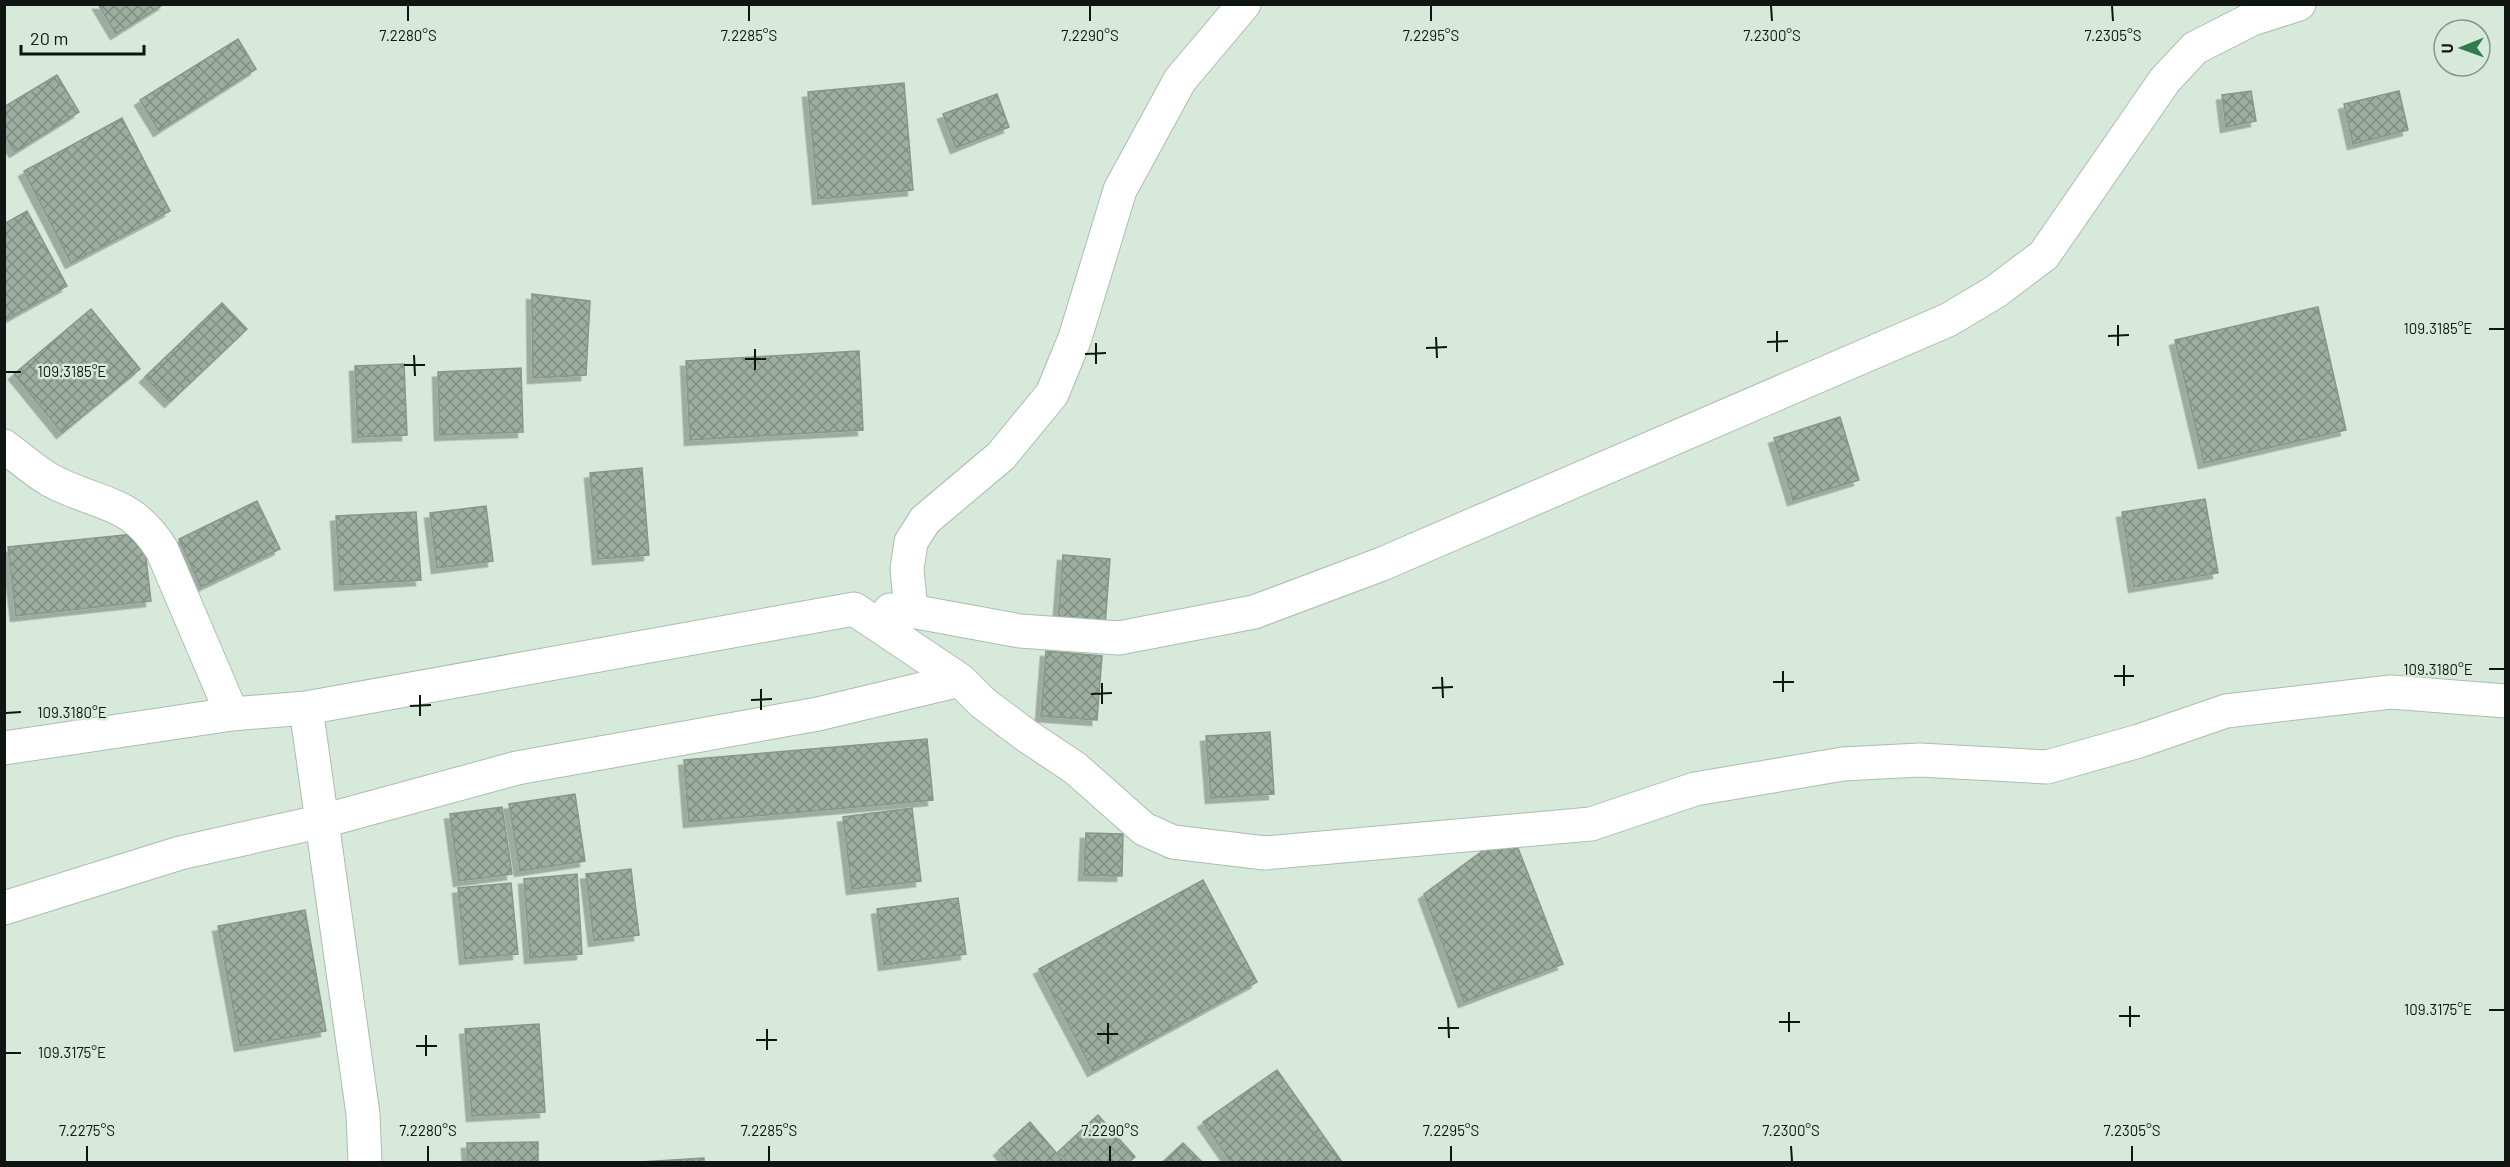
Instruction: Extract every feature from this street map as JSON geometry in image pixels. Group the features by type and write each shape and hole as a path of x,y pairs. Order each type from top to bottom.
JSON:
{"street":[{"path":"911,611 907,569 911,542 925,520 1001,456 1052,394 1075,338 1120,190 1180,80 1244,4"},
{"path":"4,748 232,714 306,708 854,609 911,611 1020,631 1119,638 1254,612 1382,564 1948,320 1995,292 2044,255 2165,80 2195,48 2252,19 2299,4"},
{"path":"4,446 49,479 131,513 149,528 162,550 232,714"},
{"path":"854,609 960,680 983,702 1018,729 1075,768 1144,829 1173,842 1265,854 1592,824 1695,789 1843,764 1920,760 2047,767 2139,741 2226,711 2391,692 2505,701"},
{"path":"4,908 180,853 323,821 518,768 818,714 960,680"},
{"path":"306,708 363,1114 365,1162"}],"building":[{"path":"98,4 164,4 116,34"},
{"path":"238,39 256,69 159,131 140,100"},
{"path":"57,75 79,112 15,152 4,135 4,107"},
{"path":"904,83 913,190 818,199 808,92"},
{"path":"2251,91 2256,121 2226,127 2222,95"},
{"path":"2399,91 2408,130 2353,144 2344,104"},
{"path":"997,94 1009,127 956,148 943,114"},
{"path":"122,118 170,211 71,263 24,171"},
{"path":"27,211 67,286 4,321 4,224"},
{"path":"532,294 590,301 586,375 533,378"},
{"path":"222,303 247,329 170,402 145,377"},
{"path":"2318,307 2346,430 2204,463 2175,340"},
{"path":"91,309 140,369 62,433 14,374"},
{"path":"859,351 863,430 690,440 686,361"},
{"path":"404,364 407,435 358,437 355,366"},
{"path":"521,368 523,432 440,435 438,372"},
{"path":"1840,417 1859,480 1793,500 1774,438"},
{"path":"642,468 649,555 598,559 590,473"},
{"path":"2205,499 2218,573 2134,587 2122,512"},
{"path":"257,501 280,549 201,587 179,539"},
{"path":"486,506 493,561 437,568 430,513"},
{"path":"416,512 421,580 340,585 336,516"},
{"path":"143,533 151,601 16,616 8,547"},
{"path":"1063,555 1110,559 1105,626 1058,622"},
{"path":"1046,651 1102,656 1097,720 1041,716"},
{"path":"1270,732 1274,794 1211,798 1206,736"},
{"path":"927,739 933,800 689,822 684,760"},
{"path":"575,794 585,861 520,871 509,804"},
{"path":"502,807 512,874 459,881 450,814"},
{"path":"912,808 921,881 852,889 843,817"},
{"path":"1511,830 1563,964 1464,1002 1424,894"},
{"path":"1086,833 1123,834 1122,876 1084,875"},
{"path":"631,869 639,935 594,941 586,874"},
{"path":"577,874 582,954 530,958 524,879"},
{"path":"1203,880 1257,982 1093,1071 1039,969"},
{"path":"511,883 518,954 465,959 458,888"},
{"path":"958,898 966,954 884,965 877,909"},
{"path":"305,910 326,1031 240,1046 218,926"},
{"path":"539,1024 545,1112 472,1116 465,1029"},
{"path":"1277,1070 1342,1162 1231,1162 1203,1122"},
{"path":"1098,1115 1135,1157 1129,1162 1068,1162 1058,1152"},
{"path":"1030,1122 1064,1162 1009,1162 999,1150"},
{"path":"538,1142 538,1162 468,1162 467,1143"},
{"path":"1183,1143 1202,1162 1163,1162"},
{"path":"704,1158 704,1162 640,1162"}]}
